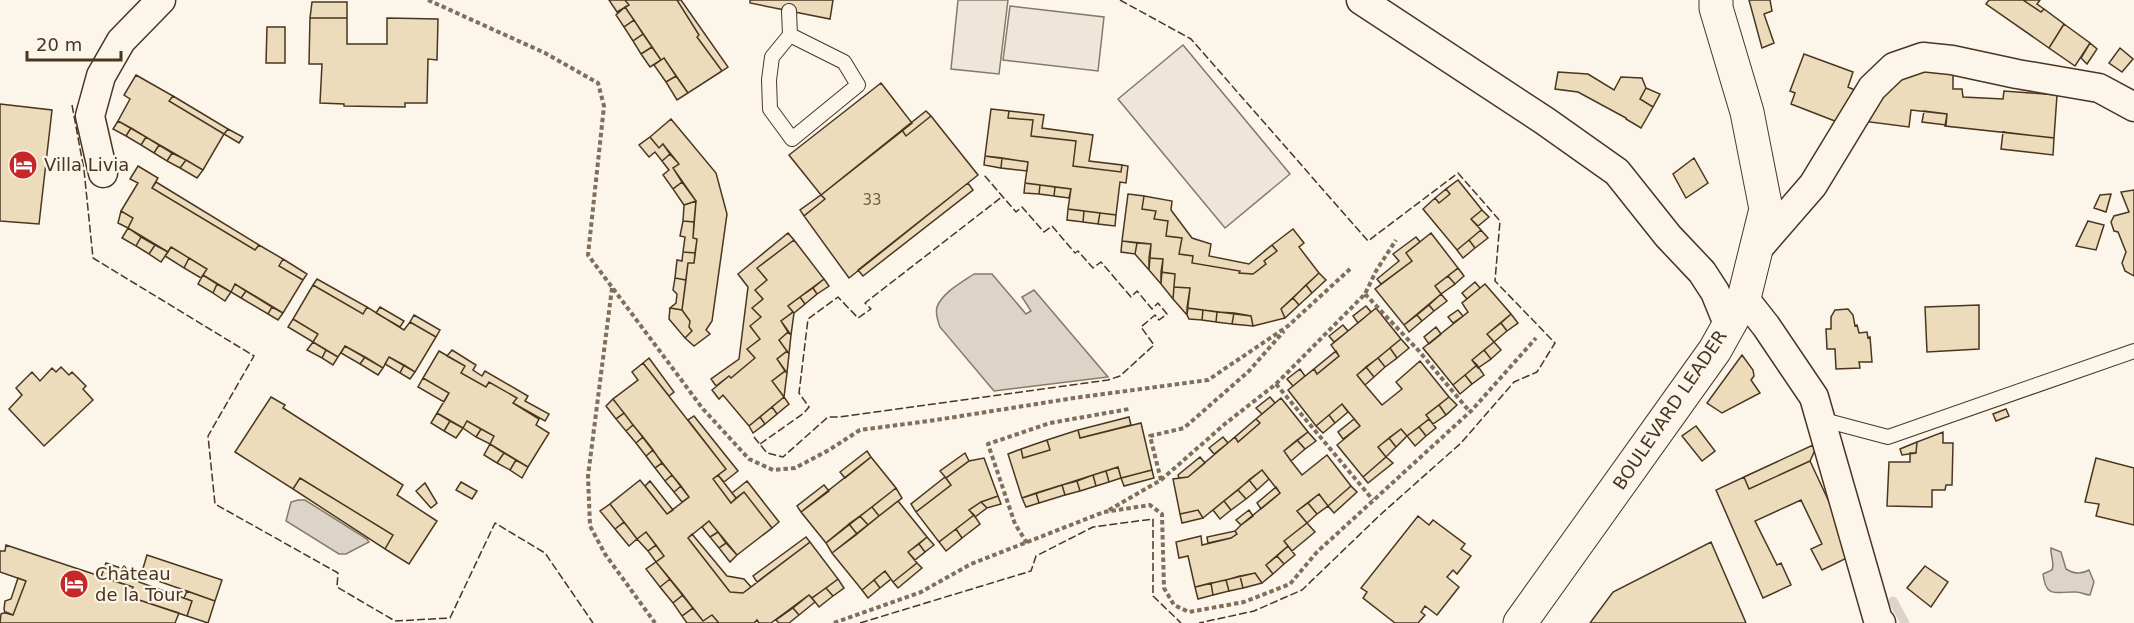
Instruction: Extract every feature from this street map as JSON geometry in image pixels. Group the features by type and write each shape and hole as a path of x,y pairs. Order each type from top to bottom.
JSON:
{"street":[{"path":"103,173 90,116 101,76 121,41 161,0"},
{"path":"1361,0 1545,121 1617,172 1668,236 1702,272 1715,292 1736,311 1766,326 1814,397 1878,620 1881,623"},
{"name":"BOULEVARD LEADER","path":"1520,623 1715,350 1736,311 1755,252 1766,209 1747,112 1716,8 1716,0"},
{"path":"1755,252 1813,185 1872,88 1893,67 1923,57 1952,60 2017,74 2099,87 2134,107"}],"lane":[{"path":"789,11 790,35 772,57 769,80 770,109 792,139 858,85 844,62 790,35"},
{"path":"1820,419 1888,437 2134,351"}],"path":[{"path":"428,0 545,53 598,83 604,106 588,255 703,409 749,459 773,470 795,468 861,430 1208,380 1288,326"},
{"path":"834,623 921,592 971,564 1104,512 1161,480 1226,423 1276,384 1365,294 1395,240"},
{"path":"1161,480 1150,436 1184,428 1250,371 1288,326 1350,268"},
{"path":"612,287 588,476 590,526 605,554 655,623"},
{"path":"1365,294 1418,350 1470,412"},
{"path":"1104,512 1150,505 1162,514 1164,588 1174,605 1189,612 1244,602 1290,584 1317,552 1470,412 1536,338"},
{"path":"1276,384 1373,500"},
{"path":"1027,543 1015,524 988,444 1050,423 1129,409"}],"shaded area":[{"path":"958,0 1008,0 999,74 951,69"},
{"path":"1010,6 1104,17 1098,71 1003,60"},
{"path":"1183,45 1290,174 1225,228 1118,99"},
{"path":"974,274 992,274 1026,314 1031,311 1022,297 1034,290 1108,377 994,391 940,327 937,315 937,307 943,297"},
{"path":"305,500 369,542 346,554 339,554 286,521 291,502"},
{"path":"2051,548 2061,552 2066,569 2077,573 2089,570 2094,582 2090,595 2078,592 2054,592 2047,588 2043,574 2052,570"}],"building":[{"path":"609,0 625,0 629,5 617,12"},
{"path":"625,0 677,0 699,35 697,37 722,71 688,93 664,58 661,60 625,7 629,5"},
{"path":"677,0 681,0 728,67 722,71 697,37 699,35"},
{"path":"750,0 833,0 830,19 750,3"},
{"path":"1749,0 1770,0 1772,11 1764,14 1774,43 1762,48"},
{"path":"1989,0 2023,0 2041,12 2044,9 2064,24 2049,48 1986,4"},
{"path":"2023,0 2040,0 2037,4 2044,9 2041,12"},
{"path":"312,2 347,2 347,18 310,18"},
{"path":"625,7 634,20 624,27 616,15"},
{"path":"310,18 347,18 347,44 387,44 387,18 438,19 437,60 428,59 427,103 405,103 405,107 344,106 344,104 320,103 322,64 309,64"},
{"path":"634,20 643,34 633,41 624,27"},
{"path":"2064,24 2090,43 2075,66 2049,48"},
{"path":"267,27 285,27 285,63 266,63"},
{"path":"643,34 652,47 641,54 633,41"},
{"path":"2090,43 2097,49 2087,64 2081,58"},
{"path":"652,47 661,60 650,67 641,54"},
{"path":"2120,48 2133,59 2122,72 2109,63"},
{"path":"1804,54 1853,72 1848,87 1857,91 1840,123 1791,104 1795,93 1790,91"},
{"path":"664,58 676,76 666,82 654,65"},
{"path":"1953,67 1953,89 1962,89 1963,97 2003,99 2004,91 2057,95 2054,138 1945,126 1947,114 1911,110 1909,127 1862,121 1900,74"},
{"path":"1558,72 1588,74 1614,90 1621,77 1642,78 1646,88 1640,99 1653,107 1641,128 1578,92 1555,89"},
{"path":"136,75 173,96 169,101 224,134 203,170 118,121 130,99 124,95"},
{"path":"676,76 688,93 677,100 666,82"},
{"path":"881,83 912,123 821,195 789,155"},
{"path":"1646,88 1660,94 1653,107 1640,99"},
{"path":"173,96 228,129 224,134 169,101"},
{"name":"Villa Livia","path":"0,104 52,110 39,224 0,221"},
{"path":"991,109 1009,111 1008,118 1033,120 1031,136 1076,141 1073,166 1121,172 1122,165 1128,166 1126,183 1120,182 1116,215 1068,209 1071,189 1025,183 1028,162 985,156"},
{"path":"926,111 931,116 906,136 902,130"},
{"path":"1009,111 1044,115 1042,128 1093,135 1089,161 1122,165 1121,172 1073,166 1076,141 1031,136 1033,120 1008,118"},
{"path":"1924,111 1947,114 1946,125 1922,122"},
{"path":"931,116 978,175 849,278 804,216 825,199 821,195 902,130 906,136"},
{"path":"671,119 716,173 727,214 712,321 706,330 710,334 694,346 685,338 692,331 689,327 690,321 682,310 688,263 694,263 697,239 693,238 696,201 673,168 679,164 663,144 659,148 650,137"},
{"path":"118,121 131,128 126,136 113,129"},
{"path":"131,128 146,137 141,145 126,136"},
{"path":"228,129 243,137 239,143 224,134"},
{"path":"2003,132 2054,138 2053,155 2001,149"},
{"path":"146,137 159,145 154,153 141,145"},
{"path":"650,137 659,148 663,144 670,154 662,161 655,152 649,157 639,145"},
{"path":"159,145 172,153 167,161 154,153"},
{"path":"172,153 186,160 180,168 167,161"},
{"path":"670,154 679,164 673,168 682,182 673,189 663,175 669,170 662,161"},
{"path":"985,156 1002,158 1001,168 984,165"},
{"path":"1002,158 1028,162 1027,171 1001,168"},
{"path":"1694,158 1708,183 1686,198 1673,174"},
{"path":"186,160 203,170 197,178 180,168"},
{"path":"138,166 158,178 152,188 255,250 259,245 283,259 279,266 303,280 283,313 235,284 231,292 203,275 207,269 171,247 168,252 128,228 133,218 121,211 138,183 130,179"},
{"path":"1458,180 1482,210 1471,219 1481,230 1457,250 1423,209 1435,198 1439,203 1450,194 1446,189"},
{"path":"156,182 259,245 255,250 152,188"},
{"path":"682,182 696,201 684,205 673,189"},
{"path":"968,183 973,190 863,276 858,270"},
{"path":"1025,183 1040,185 1039,194 1024,193"},
{"path":"1040,185 1055,187 1054,196 1039,194"},
{"path":"1055,187 1071,189 1069,198 1054,196"},
{"path":"1446,189 1450,194 1439,203 1435,198"},
{"path":"2134,190 2134,276 2125,271 2122,263 2126,252 2111,222 2114,216 2129,212 2121,192"},
{"path":"1128,194 1144,196 1142,209 1156,211 1154,219 1168,221 1166,236 1182,238 1179,254 1193,256 1192,263 1253,274 1277,251 1272,245 1293,229 1304,243 1299,247 1319,273 1281,309 1285,318 1253,326 1251,316 1187,308 1190,288 1174,287 1175,274 1161,272 1163,259 1149,258 1151,244 1122,241"},
{"path":"2111,194 2106,212 2094,208 2100,195"},
{"path":"821,195 825,199 804,216 800,210"},
{"path":"1144,196 1172,201 1171,210 1192,238 1211,244 1209,256 1249,264 1272,245 1277,251 1253,274 1192,263 1193,256 1179,254 1182,238 1166,236 1168,221 1154,219 1156,211 1142,209"},
{"path":"696,201 694,222 683,221 684,205"},
{"path":"1068,209 1084,211 1083,222 1067,220"},
{"path":"1482,210 1489,217 1478,226 1471,219"},
{"path":"121,211 133,218 128,228 118,223"},
{"path":"1084,211 1100,213 1098,224 1083,222"},
{"path":"1100,213 1116,215 1115,226 1098,224"},
{"path":"683,221 694,222 693,238 697,239 695,253 683,252 685,237 680,236"},
{"path":"2088,221 2104,225 2096,250 2076,246"},
{"path":"128,228 141,237 136,246 122,238"},
{"path":"1481,230 1488,238 1475,248 1469,240"},
{"path":"788,233 794,240 757,268 767,280 755,290 763,299 752,308 761,317 750,326 760,339 747,349 755,358 731,378 729,376 716,386 711,379 739,359 748,287 738,274"},
{"path":"1431,233 1458,268 1435,286 1441,294 1404,325 1375,289 1412,261 1406,253"},
{"path":"141,237 155,245 149,254 136,246"},
{"path":"1416,237 1420,242 1406,253 1412,261 1381,284 1377,279 1399,261 1393,254"},
{"path":"794,240 824,279 788,306 793,312 781,321 788,332 779,340 787,351 777,359 785,371 772,381 784,397 749,426 723,395 719,399 712,390 755,358 747,349 760,339 750,326 761,317 752,308 763,299 755,290 767,280 757,268"},
{"path":"1469,240 1475,248 1463,258 1457,250"},
{"path":"1122,241 1137,243 1135,254 1121,252"},
{"path":"1137,243 1151,244 1149,270 1135,254"},
{"path":"155,245 168,252 161,262 149,254"},
{"path":"171,247 189,258 184,268 165,256"},
{"path":"683,252 695,253 694,263 688,263 686,280 675,278 677,260 682,261"},
{"path":"189,258 207,269 201,278 184,268"},
{"path":"1149,258 1163,259 1161,284 1149,270"},
{"path":"283,259 307,274 303,280 279,266"},
{"path":"1458,268 1464,276 1455,284 1448,276"},
{"path":"1161,272 1175,274 1173,299 1161,284"},
{"path":"1319,273 1326,280 1312,293 1306,285"},
{"path":"203,275 217,284 213,293 198,284"},
{"path":"1448,276 1455,284 1441,294 1435,286"},
{"path":"675,278 686,280 682,310 670,308 676,303 677,294 673,290"},
{"path":"317,279 367,307 363,314 313,285"},
{"path":"824,279 829,286 817,294 813,288"},
{"path":"1475,282 1480,288 1467,299 1462,293"},
{"path":"217,284 231,292 225,301 213,293"},
{"path":"235,284 246,291 241,298 231,292"},
{"path":"1485,284 1511,314 1487,334 1494,342 1472,360 1477,365 1453,385 1423,348 1468,312 1462,303"},
{"path":"313,285 363,314 367,307 404,330 410,322 436,337 415,372 389,357 383,368 345,346 338,357 313,342 318,334 293,319"},
{"path":"1306,285 1312,293 1299,305 1293,298"},
{"path":"1174,287 1190,288 1187,315 1173,299"},
{"path":"813,288 817,294 805,304 800,297"},
{"path":"246,291 272,307 268,314 241,298"},
{"path":"1441,294 1447,301 1434,311 1429,305"},
{"path":"800,297 805,304 794,313 788,306"},
{"path":"1293,298 1299,305 1285,318 1281,309"},
{"path":"1429,305 1434,311 1422,321 1417,315"},
{"path":"1979,305 1979,349 1927,352 1925,307"},
{"path":"1366,306 1371,312 1358,323 1353,316"},
{"path":"272,307 283,313 278,320 268,314"},
{"path":"380,307 404,321 400,327 376,313"},
{"path":"670,308 682,310 690,321 689,327 692,331 685,338 669,319"},
{"path":"1187,308 1203,310 1202,320 1189,319"},
{"path":"1376,308 1401,339 1357,375 1365,385 1382,405 1402,389 1396,382 1420,361 1449,397 1426,415 1429,419 1407,436 1401,429 1378,447 1386,457 1363,477 1337,445 1360,426 1342,404 1316,426 1288,390 1314,369 1317,374 1339,356 1331,345"},
{"path":"1848,309 1853,315 1859,333 1867,332 1868,338 1870,337 1872,362 1859,362 1860,368 1836,369 1835,349 1827,349 1826,329 1831,329 1831,317 1835,310"},
{"path":"1203,310 1217,312 1216,322 1202,320"},
{"path":"1458,310 1463,316 1453,323 1448,317"},
{"path":"1217,312 1234,313 1232,324 1216,322"},
{"path":"794,313 791,335 781,321"},
{"path":"1234,313 1251,316 1253,326 1232,324"},
{"path":"1511,314 1518,323 1507,331 1501,323"},
{"path":"414,315 440,330 436,337 410,322"},
{"path":"1417,315 1422,321 1409,332 1404,325"},
{"path":"293,319 318,334 313,342 288,327"},
{"path":"1501,323 1507,331 1494,342 1487,334"},
{"path":"1343,325 1348,331 1334,342 1329,336"},
{"path":"1436,327 1441,334 1429,344 1424,337"},
{"path":"788,332 791,335 789,354 779,340"},
{"path":"1401,339 1409,348 1397,358 1390,348"},
{"path":"313,342 326,350 322,358 307,350"},
{"path":"1494,342 1501,350 1491,359 1484,350"},
{"path":"345,346 365,357 360,364 341,353"},
{"path":"1390,348 1397,358 1385,367 1378,358"},
{"path":"326,350 338,357 333,365 322,358"},
{"path":"452,350 476,365 473,370 482,376 485,371 528,396 525,401 549,414 545,421 513,403 517,398 489,382 486,387 461,373 465,366 447,356"},
{"path":"1484,350 1491,359 1478,368 1472,360"},
{"path":"439,351 465,366 461,373 486,387 489,382 517,398 513,403 539,419 536,425 549,433 528,467 490,444 494,436 467,421 463,428 437,413 449,393 423,378"},
{"path":"787,351 789,354 787,373 777,359"},
{"path":"1336,351 1339,356 1317,374 1314,369"},
{"path":"1742,355 1753,370 1754,376 1751,380 1760,393 1722,413 1707,403"},
{"path":"365,357 383,368 378,375 360,364"},
{"path":"389,357 404,365 400,373 385,364"},
{"path":"649,358 674,392 669,396 643,363"},
{"path":"1378,358 1385,367 1374,377 1366,367"},
{"path":"643,363 726,469 713,479 731,503 744,492 772,528 737,555 709,521 688,538 730,592 743,593 810,542 838,579 812,598 809,595 771,623 759,623 757,620 754,623 719,623 712,615 703,621 656,562 664,556 646,532 637,539 610,504 640,480 667,514 689,497 613,399 638,380 632,372"},
{"path":"404,365 415,372 410,379 400,373"},
{"path":"1477,365 1484,375 1472,384 1465,375"},
{"path":"61,367 69,375 72,372 86,386 83,389 93,400 44,446 9,409 22,395 16,388 32,372 40,381 52,368 56,372"},
{"path":"1366,367 1374,377 1365,385 1357,375"},
{"path":"1300,369 1305,376 1293,386 1287,379"},
{"path":"785,371 787,373 784,397 772,381"},
{"path":"1465,375 1472,384 1460,394 1453,385"},
{"path":"423,378 449,393 444,402 418,387"},
{"path":"271,397 285,405 283,408 403,485 397,495 437,521 409,564 385,549 393,535 300,478 293,489 235,452"},
{"path":"784,397 789,404 777,414 772,407"},
{"path":"1270,397 1275,403 1262,414 1256,408"},
{"path":"1449,397 1457,405 1446,415 1439,405"},
{"path":"1281,398 1308,432 1284,451 1302,475 1327,455 1351,486 1328,506 1319,494 1297,511 1307,523 1284,541 1288,546 1266,565 1273,574 1262,583 1255,573 1195,587 1188,556 1179,558 1176,542 1201,536 1202,545 1231,538 1237,534 1235,531 1241,525 1280,493 1262,470 1203,518 1198,510 1180,514 1173,479 1188,477 1235,437 1238,442 1260,423 1256,419"},
{"path":"613,399 624,413 616,419 606,406"},
{"path":"1342,404 1348,412 1335,423 1329,415"},
{"path":"1439,405 1446,415 1433,424 1426,415"},
{"path":"772,407 777,414 765,424 760,417"},
{"path":"2006,409 2009,416 1996,421 1993,414"},
{"path":"437,413 450,421 444,431 431,423"},
{"path":"624,413 633,425 626,431 616,419"},
{"path":"1329,415 1335,423 1323,433 1316,426"},
{"path":"694,416 738,471 724,482 718,475 726,469 688,420"},
{"path":"760,417 765,424 753,433 749,426"},
{"path":"1129,417 1131,425 1080,438 1078,430"},
{"path":"1256,419 1260,423 1238,442 1235,437"},
{"path":"1354,419 1360,426 1343,439 1338,432"},
{"path":"1429,419 1436,428 1426,436 1419,427"},
{"path":"450,421 463,428 456,438 444,431"},
{"path":"467,421 481,429 476,437 463,428"},
{"path":"1141,423 1152,470 1121,478 1118,467 1022,498 1008,454 1021,449 1023,458 1050,450 1047,440 1078,430 1080,438"},
{"path":"633,425 643,437 636,443 626,431"},
{"path":"1696,426 1715,451 1702,461 1682,436"},
{"path":"1419,427 1426,436 1415,446 1407,436"},
{"path":"481,429 494,436 490,444 476,437"},
{"path":"1401,429 1407,436 1396,447 1389,438"},
{"path":"1308,432 1316,441 1305,449 1297,440"},
{"path":"1943,432 1943,443 1953,443 1952,485 1946,485 1945,490 1932,490 1932,507 1887,506 1889,462 1910,462 1910,453 1916,453 1917,442"},
{"path":"643,437 653,450 646,456 636,443"},
{"path":"1223,437 1228,443 1214,454 1209,448"},
{"path":"1389,438 1396,447 1386,457 1378,447"},
{"path":"1047,440 1050,450 1023,458 1021,449"},
{"path":"1297,440 1305,449 1291,461 1284,451"},
{"path":"1917,442 1916,453 1902,455 1900,449"},
{"path":"490,444 504,453 497,463 484,455"},
{"path":"1813,445 1815,450 1810,461 1749,489 1744,477"},
{"path":"653,450 662,463 655,468 646,456"},
{"path":"867,451 871,457 845,478 840,472"},
{"path":"504,453 516,460 510,470 497,463"},
{"path":"965,453 969,461 946,478 940,471"},
{"path":"871,457 896,488 826,543 801,512"},
{"path":"1200,457 1205,463 1188,477 1179,478 1178,475"},
{"path":"1386,457 1393,463 1368,483 1363,477"},
{"path":"984,458 998,496 981,502 969,510 974,515 939,542 916,512 951,485 946,478 969,461"},
{"path":"2096,458 2134,468 2134,525 2096,516 2099,504 2085,502"},
{"path":"516,460 528,467 522,478 510,470"},
{"path":"1810,461 1852,551 1847,558 1822,570 1811,549 1822,544 1801,500 1755,521 1777,565 1781,563 1791,585 1763,598 1716,490 1744,477 1749,489"},
{"path":"662,463 672,475 665,481 655,468"},
{"path":"1118,467 1121,478 1109,482 1106,471"},
{"path":"1152,470 1154,478 1124,486 1121,478"},
{"path":"1262,470 1269,479 1257,490 1249,480"},
{"path":"1106,471 1109,482 1096,486 1093,475"},
{"path":"672,475 681,486 674,492 665,481"},
{"path":"718,475 736,498 731,503 713,479"},
{"path":"1093,475 1096,486 1080,491 1077,481"},
{"path":"945,477 951,485 916,512 911,504"},
{"path":"300,478 393,535 385,549 293,489"},
{"path":"1249,480 1257,490 1246,499 1238,490"},
{"path":"650,481 673,510 667,514 645,486"},
{"path":"747,481 779,522 772,528 744,492 736,498 732,493"},
{"path":"1077,481 1080,491 1065,495 1062,485"},
{"path":"461,482 477,491 472,499 456,490"},
{"path":"425,483 437,503 431,508 416,491"},
{"path":"824,485 829,491 801,512 797,506"},
{"path":"1062,485 1065,495 1039,503 1036,493"},
{"path":"681,486 689,497 682,502 674,492"},
{"path":"1351,486 1357,492 1334,513 1328,506"},
{"path":"1276,487 1280,493 1261,509 1257,503"},
{"path":"896,488 902,498 879,516 872,507"},
{"path":"1238,490 1246,499 1231,510 1224,501"},
{"path":"1036,493 1039,503 1026,507 1022,498"},
{"path":"1319,494 1328,506 1317,514 1308,503"},
{"path":"998,496 1001,504 987,508 981,502"},
{"path":"898,501 927,537 908,552 917,563 893,582 885,571 862,590 832,553"},
{"path":"1224,501 1231,510 1220,519 1213,510"},
{"path":"981,502 987,508 975,517 969,510"},
{"path":"1308,503 1317,514 1307,523 1297,511"},
{"path":"610,504 624,522 615,529 600,511"},
{"path":"872,507 879,516 868,525 860,516"},
{"path":"1198,510 1203,518 1182,523 1180,514"},
{"path":"1249,510 1253,516 1241,525 1236,520"},
{"path":"974,515 980,524 962,538 956,529"},
{"path":"860,516 868,525 857,534 849,524"},
{"path":"1418,516 1429,525 1433,520 1465,544 1461,549 1471,556 1457,574 1453,570 1447,577 1459,587 1437,615 1425,606 1421,612 1425,615 1418,623 1395,623 1363,598 1367,592 1361,588"},
{"path":"709,521 718,532 710,537 702,527"},
{"path":"624,522 637,539 629,546 615,529"},
{"path":"1307,523 1315,532 1292,551 1284,541"},
{"path":"849,524 857,534 832,553 826,543"},
{"path":"956,529 962,538 946,551 939,542"},
{"path":"1235,531 1237,534 1231,538 1208,543 1207,537"},
{"path":"646,532 656,545 648,551 637,539"},
{"path":"718,532 726,543 719,548 710,537"},
{"path":"692,534 727,576 744,579 751,587 743,593 730,592 688,538"},
{"path":"806,537 810,542 757,582 753,576"},
{"path":"927,537 934,545 925,552 919,544"},
{"path":"1711,542 1746,623 1590,623 1613,592"},
{"path":"726,543 737,555 730,562 719,548"},
{"path":"919,544 925,552 915,560 908,552"},
{"name":"Château de la Tour","path":"6,545 133,587 130,597 179,613 175,623 0,623 1,614 6,612 13,615 26,581 0,572 0,551 5,551"},
{"path":"656,545 664,556 656,562 648,551"},
{"path":"1288,546 1295,555 1284,564 1277,556"},
{"path":"147,555 222,580 215,601 141,575"},
{"path":"1277,556 1284,564 1273,574 1266,565"},
{"path":"656,562 670,579 660,587 646,569"},
{"path":"106,563 141,575 139,582 192,601 187,616 130,597 133,587 101,577"},
{"path":"917,563 922,568 898,588 893,582"},
{"path":"1925,566 1948,582 1931,607 1907,588"},
{"path":"885,571 891,579 880,588 874,580"},
{"path":"1255,573 1262,583 1243,588 1240,576"},
{"path":"1240,576 1243,588 1229,591 1226,580"},
{"path":"18,578 26,581 13,615 5,613 5,601 11,599"},
{"path":"670,579 683,595 673,603 660,587"},
{"path":"838,579 844,588 833,596 826,588"},
{"path":"874,580 880,588 868,598 862,590"},
{"path":"1226,580 1229,591 1213,595 1211,583"},
{"path":"1211,583 1213,595 1198,599 1195,587"},
{"path":"826,588 833,596 819,607 812,598"},
{"path":"187,591 215,601 208,623 187,616 192,601 184,598"},
{"path":"683,595 693,608 682,616 673,603"},
{"path":"809,595 815,602 799,615 793,608"},
{"path":"693,608 703,621 712,615 719,623 687,623 682,616"},
{"path":"793,608 799,615 789,623 779,623 776,620"}],"waterway":[{"path":"1893,601 1905,623"}],"fence":[{"path":"1120,0 1191,39 1368,241 1458,173 1500,221 1495,281 1555,343 1537,372 1514,382 1461,443 1380,515 1302,590 1254,611 1199,623"},
{"path":"72,105 84,170 93,258 254,356 208,436 215,504 338,573 337,587 395,621 450,618 495,523 545,553 593,623"},
{"path":"754,437 767,453 783,457 828,417 1108,380 1120,376 1154,345 1141,327 1155,315 1159,320 1167,314 1158,303 1152,309 1137,291 1131,297 1101,262 1093,268 1078,251 1075,253 1052,226 1044,232 1022,207 1016,212 984,175"},
{"path":"760,444 809,407 799,393 808,319 838,297 858,318 871,309 865,303 1003,196"},
{"path":"860,623 1031,571 1036,556 1093,527 1153,519 1153,596 1181,623"}],"place":[{"name":"Villa Livia","path":"23,165"},
{"name":"Château de la Tour","path":"74,584"}]}
